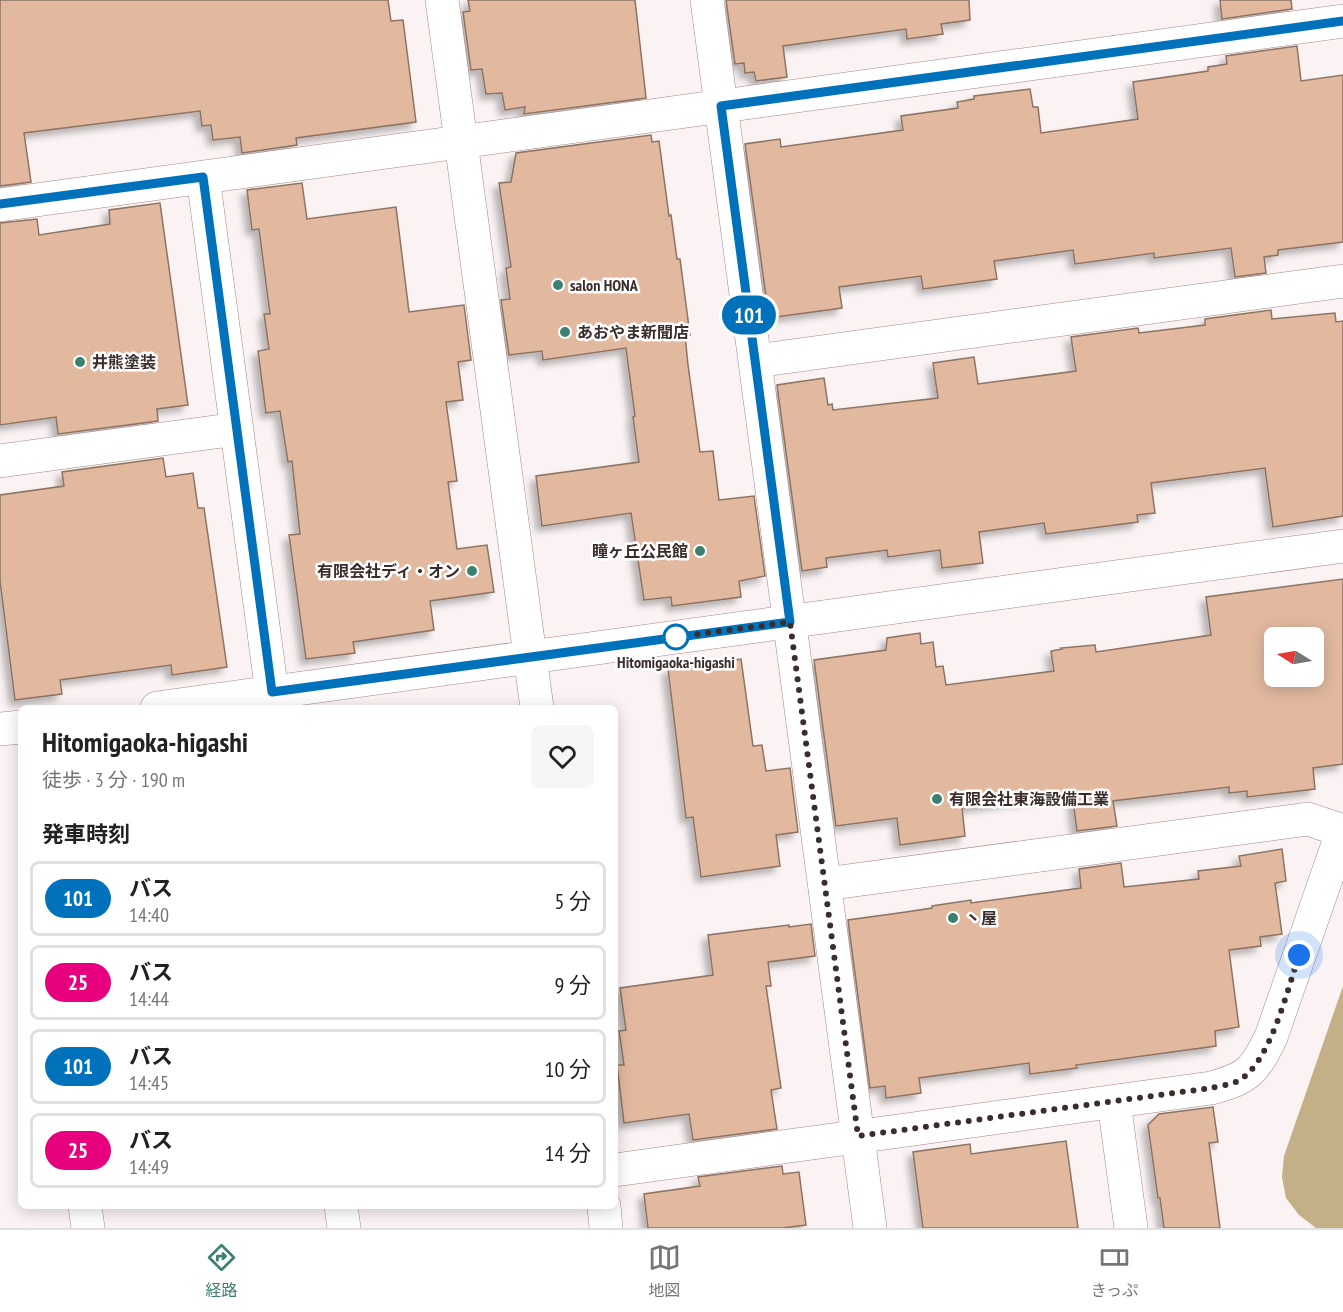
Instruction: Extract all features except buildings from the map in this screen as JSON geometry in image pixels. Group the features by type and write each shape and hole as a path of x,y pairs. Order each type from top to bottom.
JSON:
{"street":[{"path":"442,0 537,705"},
{"path":"707,0 870,1228"},
{"path":"0,204 1343,21"},
{"path":"203,177 273,700"},
{"path":"755,361 1343,281"},
{"path":"0,461 237,429"},
{"path":"200,705 273,700 530,657 1343,546"},
{"path":"0,729 18,727"},
{"path":"618,1170 1114,1102 1211,1088 1238,1081 1259,1062 1271,1037 1343,831 1308,819 825,884"},
{"path":"1114,1102 1131,1228"},
{"path":"86,1209 88,1228"},
{"path":"603,1209 606,1228"}],"shaded area":[{"path":"1343,986 1343,1228 1316,1228 1299,1215 1286,1198 1282,1177 1284,1156"}],"bus line":[{"name":"101","path":"0,204 203,177 272,692 790,622 721,106 1343,21"}],"place":[{"name":"salon HONA","path":"558,285"},
{"name":"あおやま新聞店","path":"565,332"},
{"name":"井熊塗装","path":"80,362"},
{"name":"瞳ヶ丘公民館","path":"700,551"},
{"name":"有限会社ディ・オン","path":"472,571"},
{"name":"Hitomigaoka-higashi","path":"676,637"},
{"name":"有限会社東海設備工業","path":"937,799"},
{"name":"丶屋","path":"953,918"}],"route":[{"path":"676,637 790,622 858,1136 1211,1088 1238,1081 1259,1062 1271,1037 1299,955"}]}
